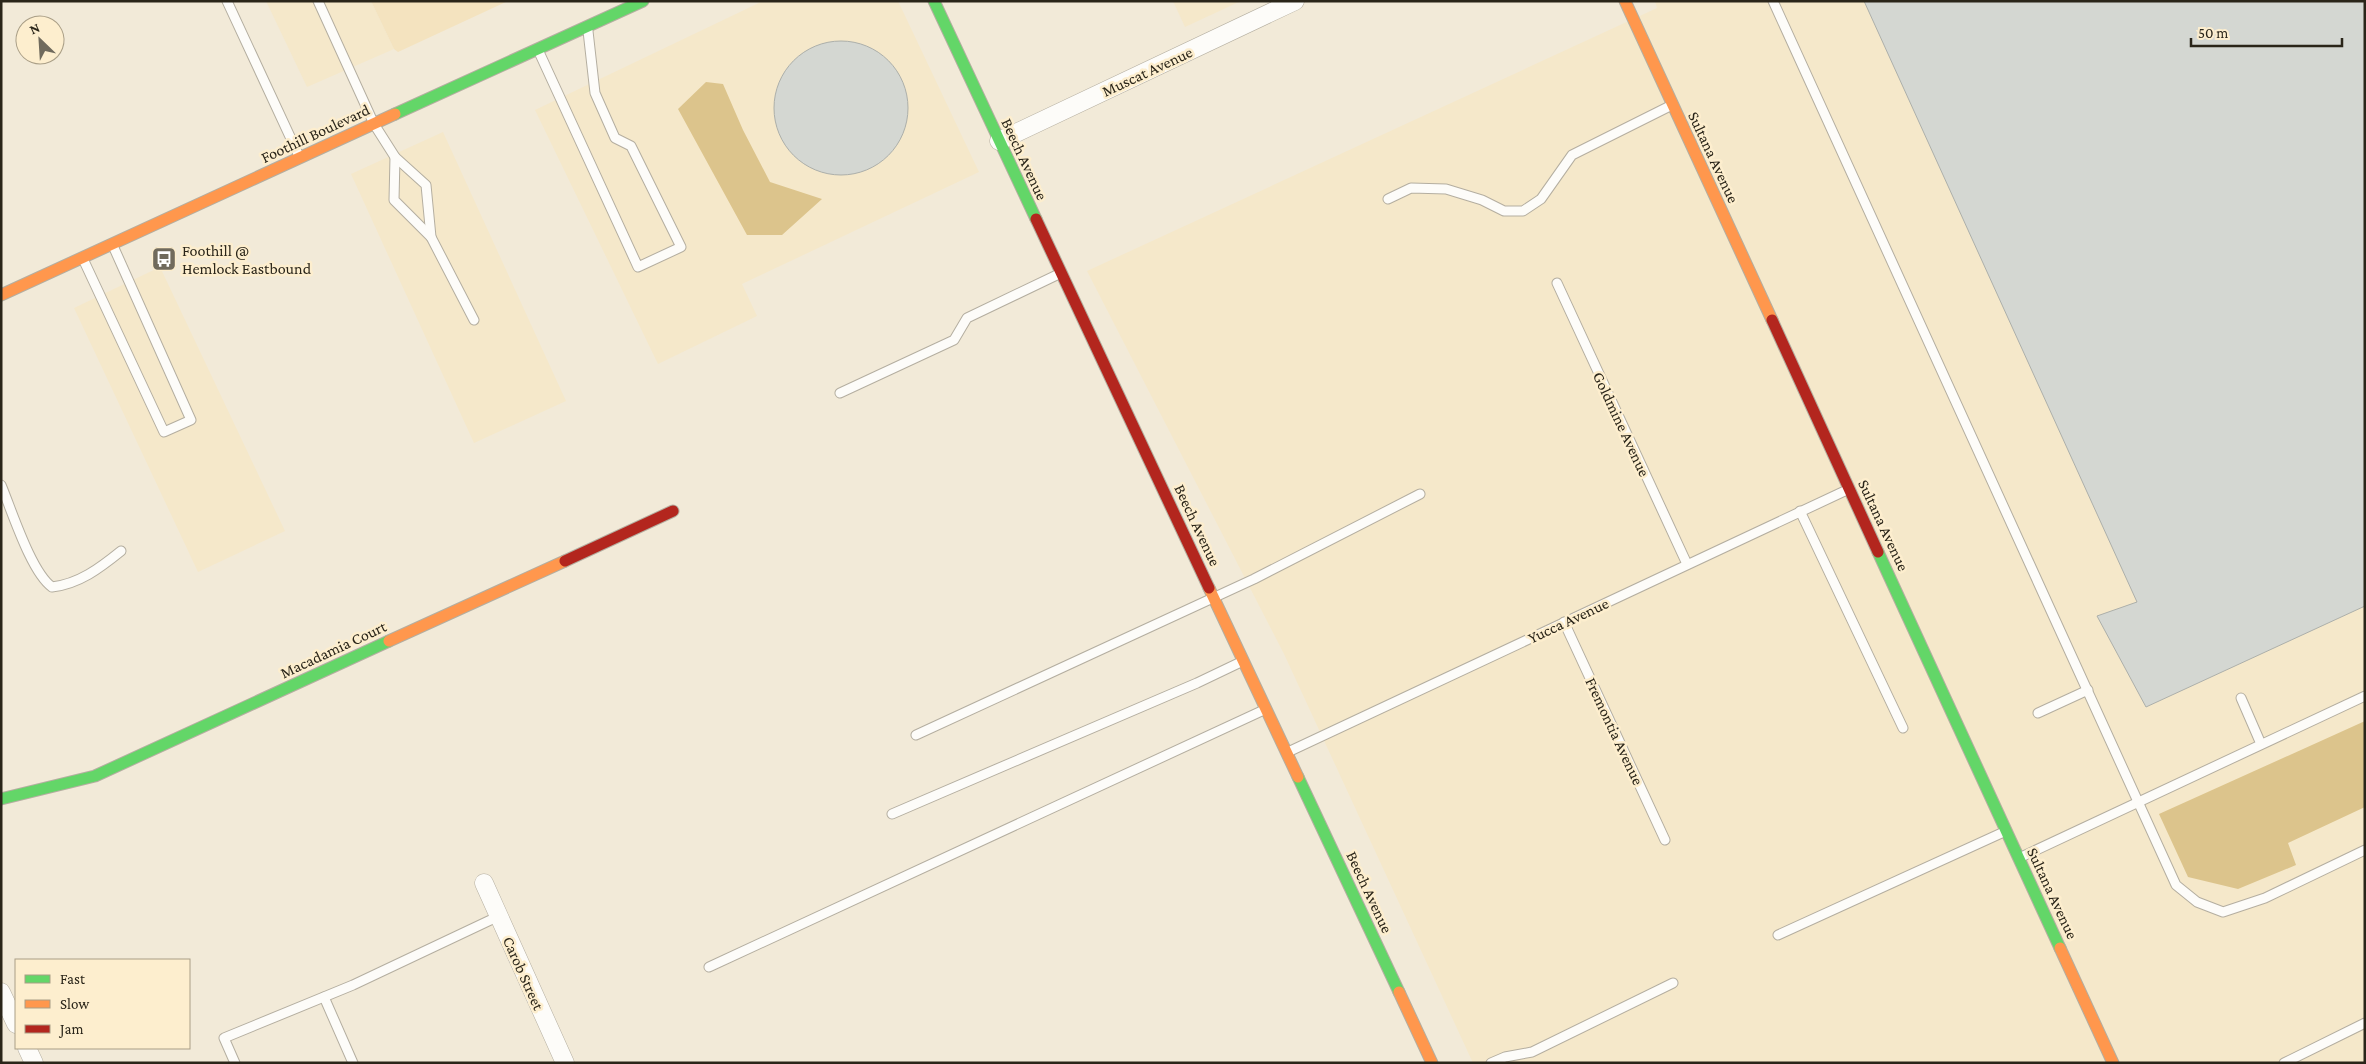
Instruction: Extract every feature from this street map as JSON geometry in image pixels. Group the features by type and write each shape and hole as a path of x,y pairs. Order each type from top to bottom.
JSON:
{"main road":[{"name":"Foothill Boulevard","path":"1,295 643,1"},
{"name":"Beech Avenue","path":"934,1 1432,1063"},
{"name":"Sultana Avenue","path":"1625,1 2113,1063"},
{"name":"Macadamia Court","path":"1,799 96,776 673,511"}],"street":[{"name":"Muscat Avenue","path":"999,141 1295,1"},
{"name":"Carob Street","path":"484,882 565,1063"},
{"path":"1,992 15,1022"},
{"path":"27,1049 34,1063"}],"lane":[{"path":"227,1 300,158"},
{"path":"318,1 374,124 395,157 426,185 431,237"},
{"path":"1773,1 2176,885 2197,902 2223,912 2266,898 2365,850"},
{"path":"538,49 638,267 681,246 631,146 615,138 595,93 587,27"},
{"path":"1388,199 1411,188 1446,189 1482,200 1504,211 1523,211 1541,199 1572,155 1672,105"},
{"path":"395,157 394,200 431,237 474,320"},
{"path":"83,259 164,432 191,420 113,245"},
{"path":"840,393 954,340 967,318 1062,273"},
{"name":"Goldmine Avenue","path":"1557,283 1687,564"},
{"path":"1,485 33,562 43,581 52,587 65,586 94,572 121,551"},
{"name":"Yucca Avenue","path":"1286,752 1849,488"},
{"path":"916,734 1254,579 1420,494"},
{"path":"1800,511 1903,728"},
{"name":"Fremontia Avenue","path":"1564,622 1665,840"},
{"path":"892,814 1196,684 1244,661"},
{"path":"2038,713 2088,690"},
{"path":"2019,858 2365,696"},
{"path":"2241,698 2261,744"},
{"path":"709,968 1266,709"},
{"path":"1778,935 2006,831"},
{"path":"235,1063 224,1038 324,996 499,916"},
{"path":"1491,1063 1505,1056 1532,1052 1673,983"},
{"path":"324,996 353,1063"},
{"path":"2284,1063 2365,1023"}],"shaded area":[{"path":"266,1 371,1 394,49 307,87"},
{"path":"371,1 508,1 398,52 394,49"},
{"path":"763,1 898,1 979,172 742,284 757,316 658,364 535,110"},
{"path":"1173,1 1241,1 1185,27"},
{"path":"1655,1 2365,1 2365,1063 1473,1063 1284,654 1087,271 1657,8"},
{"path":"706,82 723,84 743,130 770,182 822,199 782,235 747,235 678,109"},
{"path":"443,132 566,401 474,443 351,174"},
{"path":"160,267 285,531 198,572 74,308"},
{"path":"2365,721 2365,807 2288,843 2296,865 2238,889 2188,877 2159,814"}],"building":[{"path":"1864,1 2365,1 2365,606 2146,707 2097,616 2137,602"},
{"path":"841,41 867,46 888,61 903,82 908,108 903,134 888,155 867,170 841,175 815,170 794,155 779,134 774,108 779,82 794,61 815,46"}],"traffic: fast":[{"path":"395,114 643,1"},
{"path":"934,1 1036,219"},
{"path":"1878,552 2060,948"},
{"path":"1,799 95,776 389,641"},
{"path":"1298,777 1399,992"}],"traffic: slow":[{"path":"1625,1 1772,320"},
{"path":"1,295 395,114"},
{"path":"389,641 565,561"},
{"path":"1209,588 1298,777"},
{"path":"2060,948 2113,1063"},
{"path":"1399,992 1432,1063"}],"traffic: jam":[{"path":"1036,219 1209,588"},
{"path":"1772,320 1878,552"},
{"path":"565,561 673,511"}],"place":[{"name":"Foothill @ Hemlock Eastbound","path":"164,259"}]}
